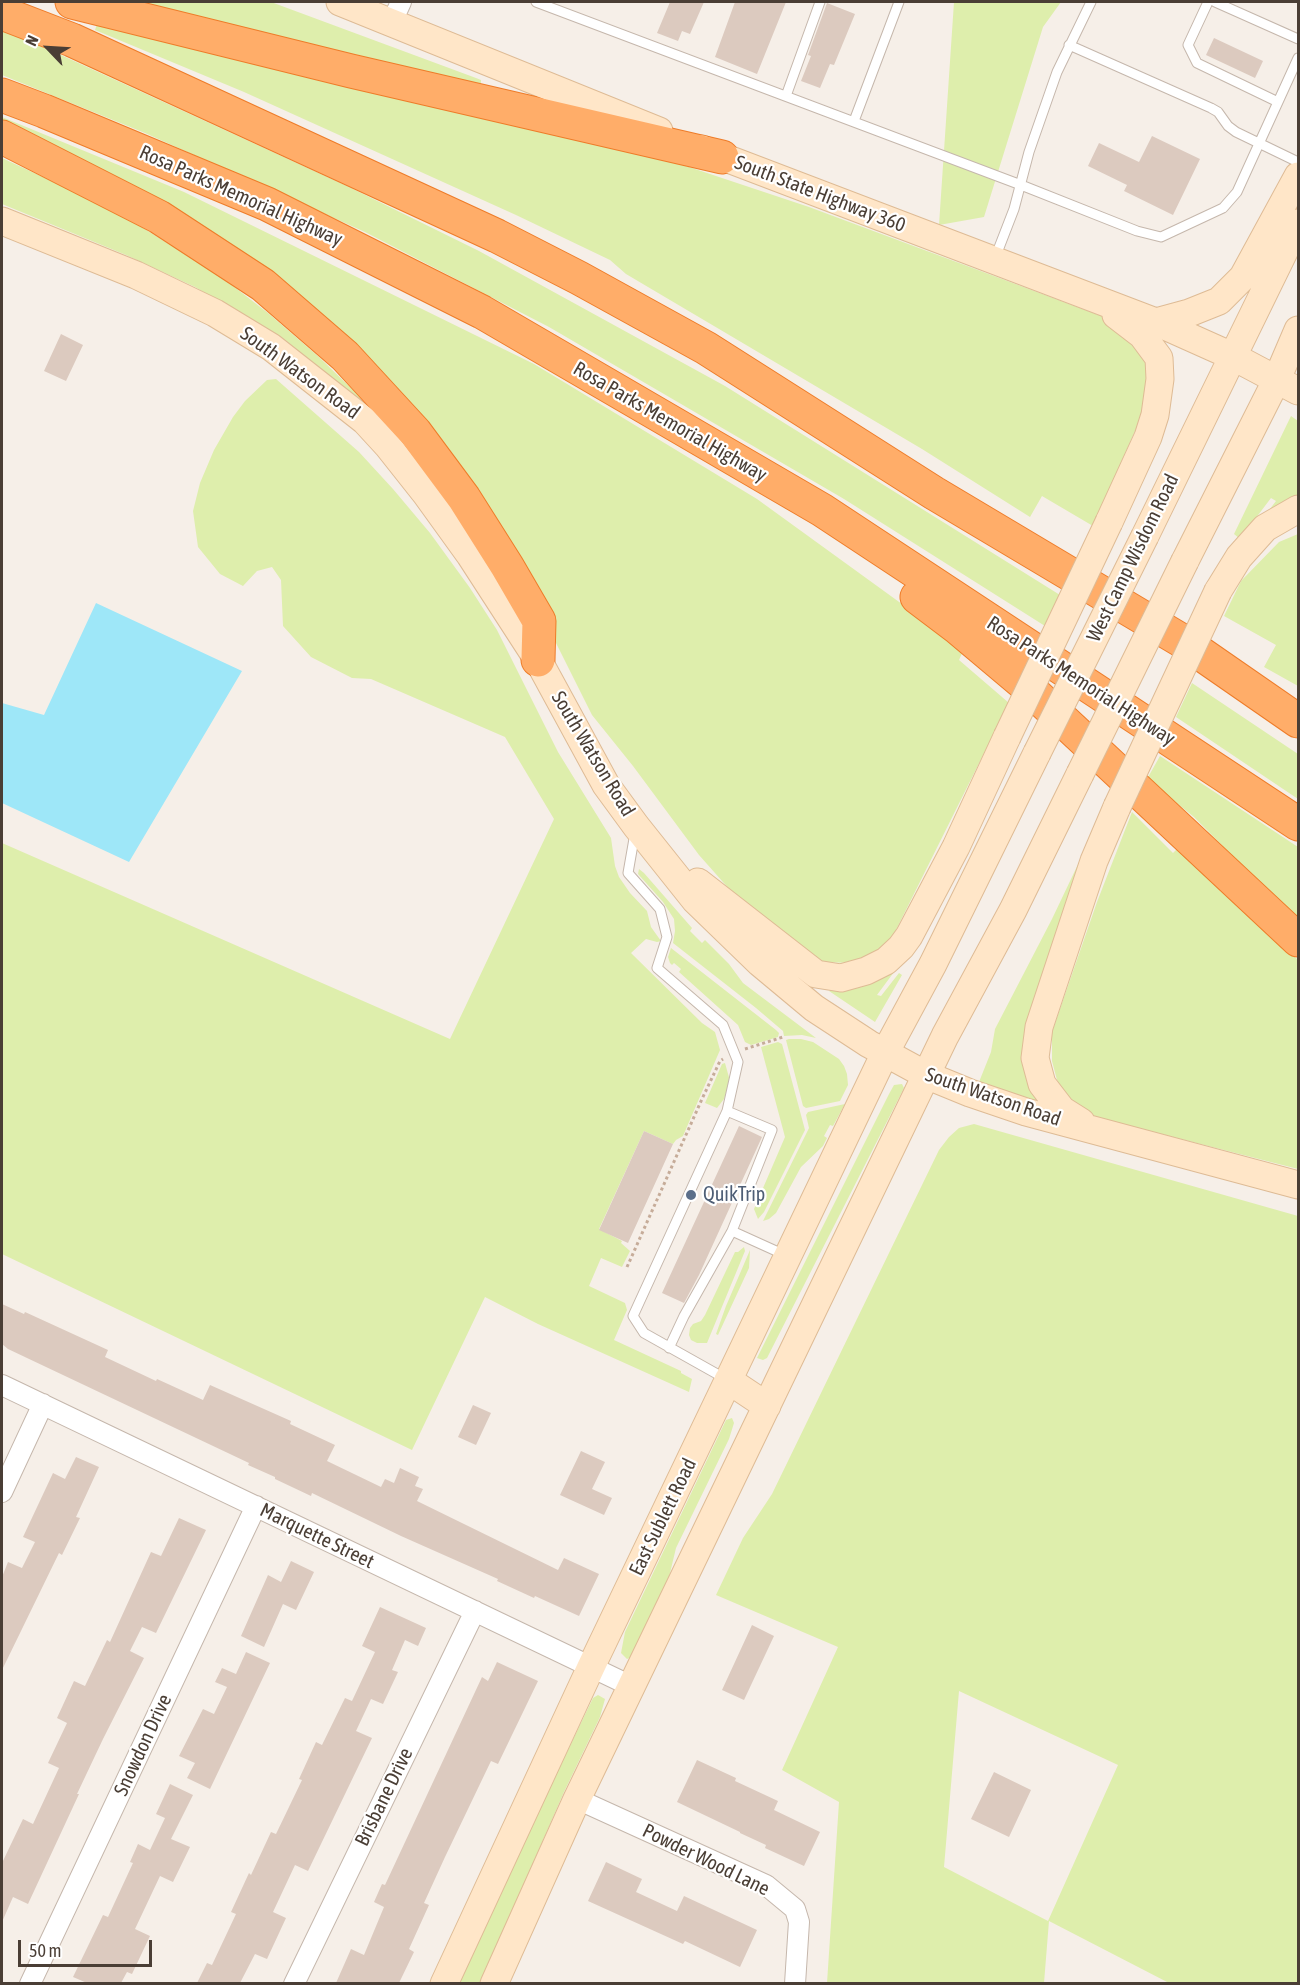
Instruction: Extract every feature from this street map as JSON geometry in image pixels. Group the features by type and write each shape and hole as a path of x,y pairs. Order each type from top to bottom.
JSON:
{"highway":[{"path":"72,2 351,71 722,157"},
{"path":"2,13 72,40 497,236 579,278 706,348 934,492 1184,642 1299,703"},
{"name":"Rosa Parks Memorial Highway","path":"2,95 267,204 482,312 822,510 1299,824"},
{"path":"2,137 159,217 263,285 345,357 415,432 464,498 489,537 539,621 538,660"},
{"path":"822,510 839,538 958,628 1021,681 1299,940"},
{"path":"1184,642 1299,721"}],"main road":[{"name":"South State Highway 360","path":"340,2 397,12 722,157 1156,322 1232,356 1288,385"},
{"path":"1156,322 1219,301 1243,277 1299,176"},
{"name":"South Watson Road","path":"2,221 136,275 215,313 271,347 322,385 364,421 388,446 426,494 470,555 538,660 606,785 636,826 695,900 760,963 814,1008 869,1044 926,1076 970,1093 1097,1132 1299,1185"},
{"name":"West Camp Wisdom Road","path":"885,1053 933,964 1299,223"},
{"path":"657,850 816,974 841,978 866,971 886,961 901,947 956,847 1109,522 1148,437 1155,415 1160,387 1159,358 1142,335 1092,298"},
{"path":"494,1983 577,1799 945,1036 1013,910 1185,561 1288,385 1299,330"},
{"path":"1097,1132 1062,1110 1042,1084 1035,1058 1039,1027 1094,861 1218,591 1239,557 1265,528 1299,509"},
{"name":"East Sublett Road","path":"444,1983 591,1667 885,1053"},
{"path":"728,1380 767,1406"}],"street":[{"name":"Marquette Street","path":"2,1384 633,1687"},
{"path":"2,1492 43,1404"},
{"name":"Snowdon Drive","path":"30,1983 256,1506"},
{"name":"Brisbane Drive","path":"294,1983 475,1611"},
{"name":"Powder Wood Lane","path":"577,1799 766,1885 795,1909 799,1922 795,1983"}],"lane":[{"path":"536,2 555,5 1137,231 1161,237 1223,208 1237,192 1299,58"},
{"path":"786,96 820,2"},
{"path":"854,122 899,2"},
{"path":"994,260 1014,209 1029,152 1057,72 1091,2"},
{"path":"1208,2 1188,45 1197,63 1278,102"},
{"path":"1215,2 1299,39"},
{"path":"1070,45 1212,108 1218,112 1228,126 1258,144 1299,162"},
{"path":"636,826 628,873 660,909 667,937 657,968 723,1025 738,1062 727,1111 633,1316 644,1333 728,1380"},
{"path":"669,1348 684,1316 732,1231 772,1130 727,1111"},
{"path":"732,1231 788,1256"}],"path":[{"path":"748,1048 783,1037"},
{"path":"627,1267 720,1061"}],"green space":[{"path":"129,2 271,2 476,78 481,80 481,83 479,85"},
{"path":"954,2 1061,2 1043,27 984,217 939,225"},
{"path":"98,21 623,145 809,207 1112,320 1143,357 1150,376 1146,406 1093,526 1042,496 1030,517 922,449 626,274 610,260 244,92 95,30"},
{"path":"2,28 347,186 479,251 725,386 1060,595 1045,626 844,499 549,327 365,232 145,133 2,75"},
{"path":"2,117 184,192 534,364 757,499 964,649 959,660 1009,703 892,938 870,956 852,963 822,962 754,917 699,855 592,715 526,583 369,365 2,128"},
{"path":"2,158 116,211 220,276 319,357 361,398 359,401 297,351 253,321 195,287 126,255 2,204"},
{"path":"276,379 359,452 430,533 470,588 497,630 558,752 611,838 619,877 647,911 651,927 661,941 646,939 631,953 702,1023 715,1032 720,1050 683,1136 673,1144 644,1131 599,1229 622,1241 621,1243 630,1251 622,1267 601,1258 589,1286 625,1303 627,1310 614,1340 681,1371 692,1379 689,1392 538,1324 485,1297 412,1450 2,1254 2,843 450,1039 554,819 505,737 371,679 352,678 311,657 283,626 281,580 272,567 257,571 243,586 220,574 198,547 193,511 200,483 214,450 245,401 267,380"},
{"path":"1291,416 1298,421 1298,504 1263,518 1276,501 1271,498 1240,539 1234,534"},
{"path":"1298,534 1298,686 1264,667 1276,645 1224,616 1241,581 1279,542"},
{"path":"1192,683 1298,754 1298,799 1176,717"},
{"path":"1160,756 1298,847 1298,922 1194,817 1147,779"},
{"path":"1132,812 1173,853 1181,845 1298,960 1298,1169 1099,1118 1087,1113 1066,1096 1057,1080 1052,1061 1052,1032 1097,902"},
{"path":"1081,858 1084,859 1039,1102 979,1082 991,1052 995,1029"},
{"path":"639,869 692,928 690,931 702,943 705,940 729,964 743,983 816,1038 802,1035 784,1036 783,1031 756,1008 673,943 674,919 663,902 638,874"},
{"path":"671,948 776,1030 779,1033 778,1037 751,1045 745,1042 738,1025 679,972 681,969 674,963 672,965 670,963 668,957"},
{"path":"897,968 877,995 881,996 899,973 902,975 875,1022 829,991"},
{"path":"786,1040 813,1042 839,1059 847,1074 848,1085 840,1101 806,1108 803,1106"},
{"path":"778,1042 782,1044 805,1130 764,1212 758,1219 754,1209 785,1137 761,1047"},
{"path":"725,1063 730,1081 724,1099 717,1108 705,1103 722,1064"},
{"path":"902,1084 904,1088 767,1358 763,1360 757,1358 889,1094 894,1085"},
{"path":"845,1104 833,1126 830,1125 824,1136 827,1138 823,1146 801,1167 776,1213 763,1221 809,1128 806,1115 808,1112"},
{"path":"974,1124 1298,1216 1298,1983 1169,1983 1049,1921 1044,1983 827,1983 839,1802 782,1770 838,1647 716,1595 743,1538 772,1494 939,1150 959,1128","holes":["959,1691 1118,1765 1048,1921 944,1867"]},
{"path":"744,1247 745,1251 707,1343 697,1343 691,1340 690,1328 701,1321 705,1315 735,1252"},
{"path":"750,1250 749,1268 718,1335 716,1334 726,1306"},
{"path":"732,1418 734,1423 729,1439 676,1548 665,1594 634,1656 627,1659 621,1653 625,1632 726,1420"},
{"path":"598,1695 605,1699 600,1717 564,1792 527,1877 511,1925 483,1983 455,1984 593,1698"}],"water":[{"path":"96,603 242,671 129,862 2,803 2,703 44,715"}],"building":[{"path":"670,2 704,2 690,34 682,31 678,41 657,33"},
{"path":"735,2 786,2 757,74 715,57"},
{"path":"827,3 855,14 834,65 830,64 820,88 801,81"},
{"path":"1214,38 1263,61 1255,78 1206,55"},
{"path":"1152,136 1200,159 1173,215 1124,191 1127,185 1088,166 1099,143 1139,162"},
{"path":"61,334 83,345 66,381 44,371"},
{"path":"739,1126 762,1137 684,1303 662,1293"},
{"path":"644,1131 673,1144 628,1243 599,1230"},
{"path":"2,1304 24,1314 25,1312 108,1350 105,1357 156,1381 157,1379 203,1400 210,1385 291,1421 290,1424 335,1445 327,1461 381,1487 385,1479 394,1483 400,1468 419,1477 415,1486 423,1489 417,1501 558,1570 564,1558 599,1574 579,1616 497,1581 498,1579 312,1493 311,1496 248,1465 249,1463 8,1349 2,1344"},
{"path":"473,1405 491,1413 476,1445 458,1437"},
{"path":"581,1451 605,1462 592,1489 612,1498 604,1515 560,1495"},
{"path":"76,1457 99,1467 76,1517 80,1518 62,1555 59,1553 2,1670 2,1577 8,1562 22,1568 35,1542 23,1537 53,1473 65,1479"},
{"path":"179,1518 206,1530 156,1633 142,1627 130,1651 144,1658 77,1794 79,1794 28,1904 13,1897 2,1922 2,1863 23,1819 33,1824 59,1768 48,1763 67,1723 57,1718 74,1681 85,1686 107,1640 110,1642 151,1552 161,1556"},
{"path":"291,1561 314,1572 296,1610 283,1604 264,1647 241,1636 268,1575 281,1582"},
{"path":"380,1607 426,1628 418,1646 405,1640 392,1670 398,1672 383,1704 371,1699 356,1731 372,1738 308,1871 295,1865 273,1912 286,1918 267,1959 255,1954 240,1983 197,1983 207,1963 212,1965 236,1914 231,1912 249,1873 251,1875 271,1832 276,1834 302,1780 299,1779 316,1742 322,1745 345,1698 352,1701 375,1652 362,1646"},
{"path":"752,1625 774,1636 744,1700 722,1690"},
{"path":"246,1652 270,1663 210,1789 187,1778 195,1763 179,1756 203,1709 214,1714 227,1687 215,1682 222,1668 236,1674"},
{"path":"497,1662 538,1681 498,1764 491,1761 445,1857 424,1903 429,1905 409,1949 414,1952 399,1983 336,1983 351,1949 364,1955 384,1907 374,1902 382,1884 385,1885 482,1677 488,1681"},
{"path":"697,1760 778,1801 774,1810 820,1832 804,1866 677,1802"},
{"path":"994,1772 1031,1790 1009,1837 971,1819"},
{"path":"170,1784 193,1795 171,1839 190,1847 173,1882 160,1876 135,1929 150,1936 132,1974 127,1972 121,1983 87,1983 73,1977 103,1915 108,1917 133,1863 130,1862 138,1844 150,1850 165,1818 156,1814"},
{"path":"606,1862 642,1879 636,1892 677,1911 684,1896 757,1930 740,1967 685,1941 683,1944 588,1901"}],"place":[{"name":"QuikTrip","path":"691,1195"}]}
